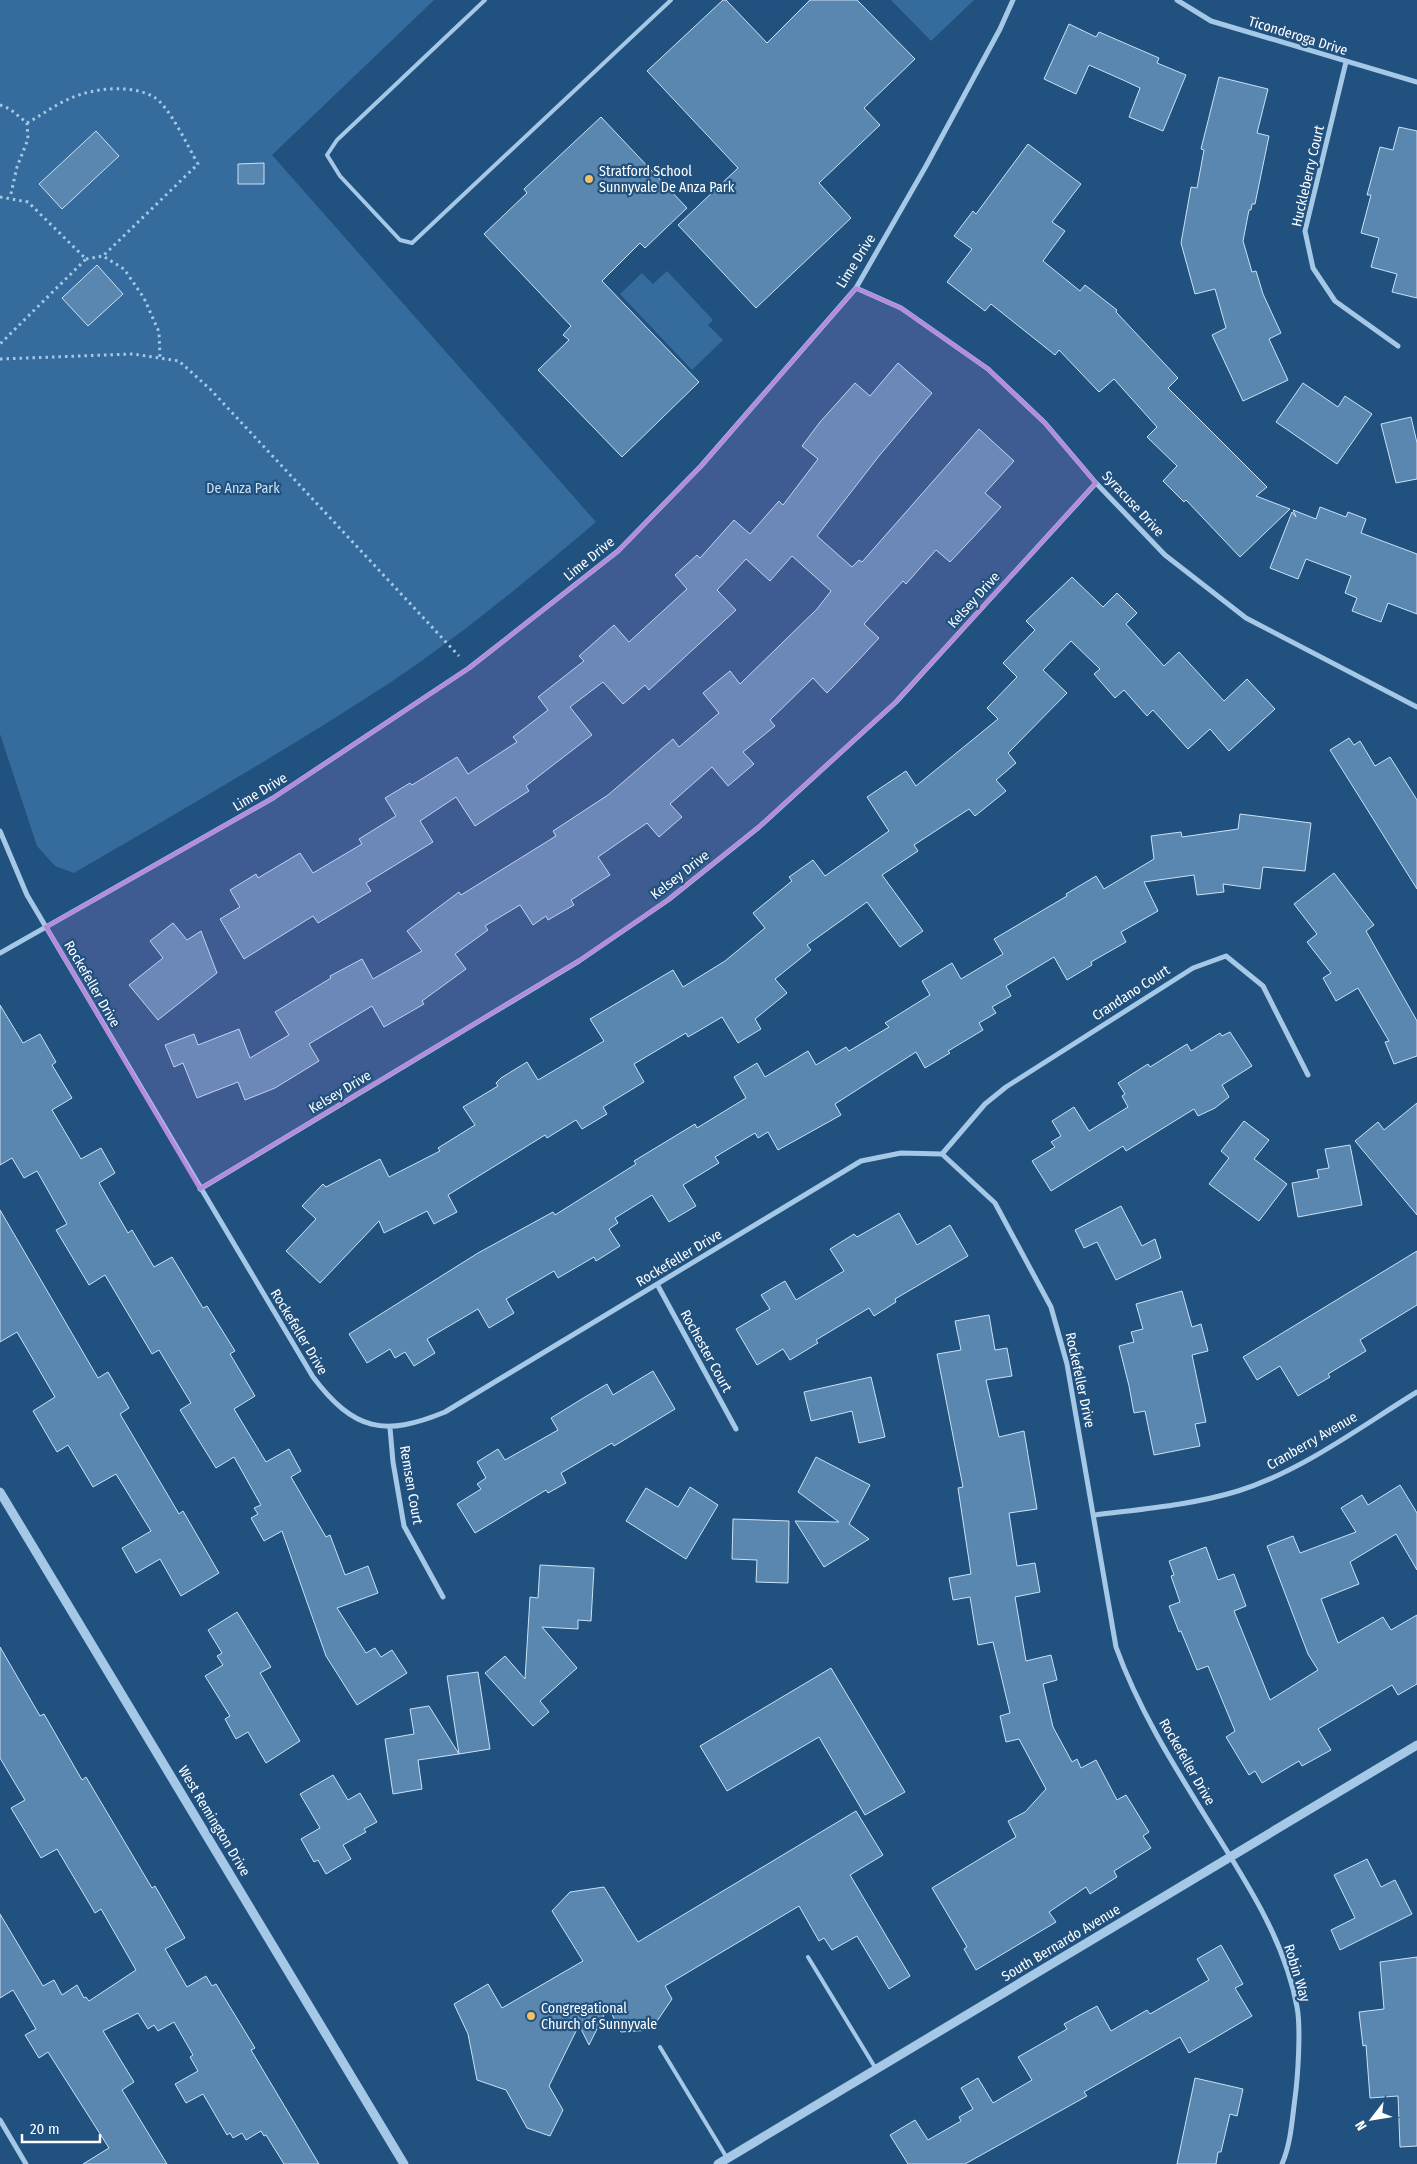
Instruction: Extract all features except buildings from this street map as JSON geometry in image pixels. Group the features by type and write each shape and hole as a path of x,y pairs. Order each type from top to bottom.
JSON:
{"street":[{"name":"Lime Drive","path":"0,952 273,798 469,668 618,551 702,466 856,288 926,166 1013,0"},
{"name":"Ticonderoga Drive","path":"1177,0 1211,21 1417,82"},
{"name":"Huckleberry Court","path":"1346,62 1305,231 1313,268 1335,301 1398,346"},
{"name":"Syracuse Drive","path":"856,288 901,308 988,369 1045,423 1096,483 1165,555 1246,618 1417,707"},
{"name":"Kelsey Drive","path":"200,1189 579,961 668,900 759,826 896,702 1096,483"},
{"name":"Rockefeller Drive","path":"0,831 27,895 313,1378 330,1399 346,1414 365,1423 390,1428 417,1424 445,1412 862,1160 902,1153 942,1154 995,1203 1050,1307 1067,1364 1095,1515 1116,1647 1131,1686 1180,1775 1231,1857"},
{"name":"Crandano Court","path":"942,1154 985,1104 1006,1087 1192,968 1226,956 1263,986 1308,1075"},
{"name":"Rochester Court","path":"657,1284 736,1429"},
{"name":"Cranberry Avenue","path":"1095,1515 1189,1502 1237,1491 1285,1472 1417,1392"},
{"name":"Remsen Court","path":"390,1428 392,1462 404,1526 443,1597"},
{"name":"West Remington Drive","path":"0,1492 404,2164"},
{"name":"South Bernardo Avenue","path":"718,2164 1417,1745"},
{"name":"Robin Way","path":"1231,1857 1253,1893 1280,1950 1297,2008 1297,2082 1288,2152 1282,2164"},
{"path":"0,2120 26,2164"}],"lane":[{"path":"486,0 337,140 327,155 340,176 400,240 412,243 670,0"},
{"path":"808,1957 876,2070"},
{"path":"660,2047 727,2159"}],"path":[{"path":"0,344 86,259 103,256 198,164 172,118 154,97 130,89 99,90 71,98 27,123"},
{"path":"0,105 10,109 27,123 28,139 16,167 10,198"},
{"path":"0,198 28,202 86,259"},
{"path":"103,256 124,269 144,298 159,332 160,358"},
{"path":"0,359 132,354 179,361 210,389 469,668"}],"highlighted area":[{"path":"856,288 901,308 988,369 1045,423 1096,483 896,702 759,827 668,900 579,961 200,1189 46,927 273,798 469,668 618,551 701,466"}],"green space":[{"name":"De Anza Park","path":"0,0 434,0 272,155 596,522 521,585 418,664 273,756 74,873 55,866 37,846 0,734"},
{"path":"891,0 974,0 931,41"},
{"path":"667,271 713,320 708,325 723,340 692,370 620,294 642,273 653,284"}],"place":[{"name":"Stratford School Sunnyvale De Anza Park","path":"589,179"},
{"name":"Congregational Church of Sunnyvale","path":"531,2016"}]}
